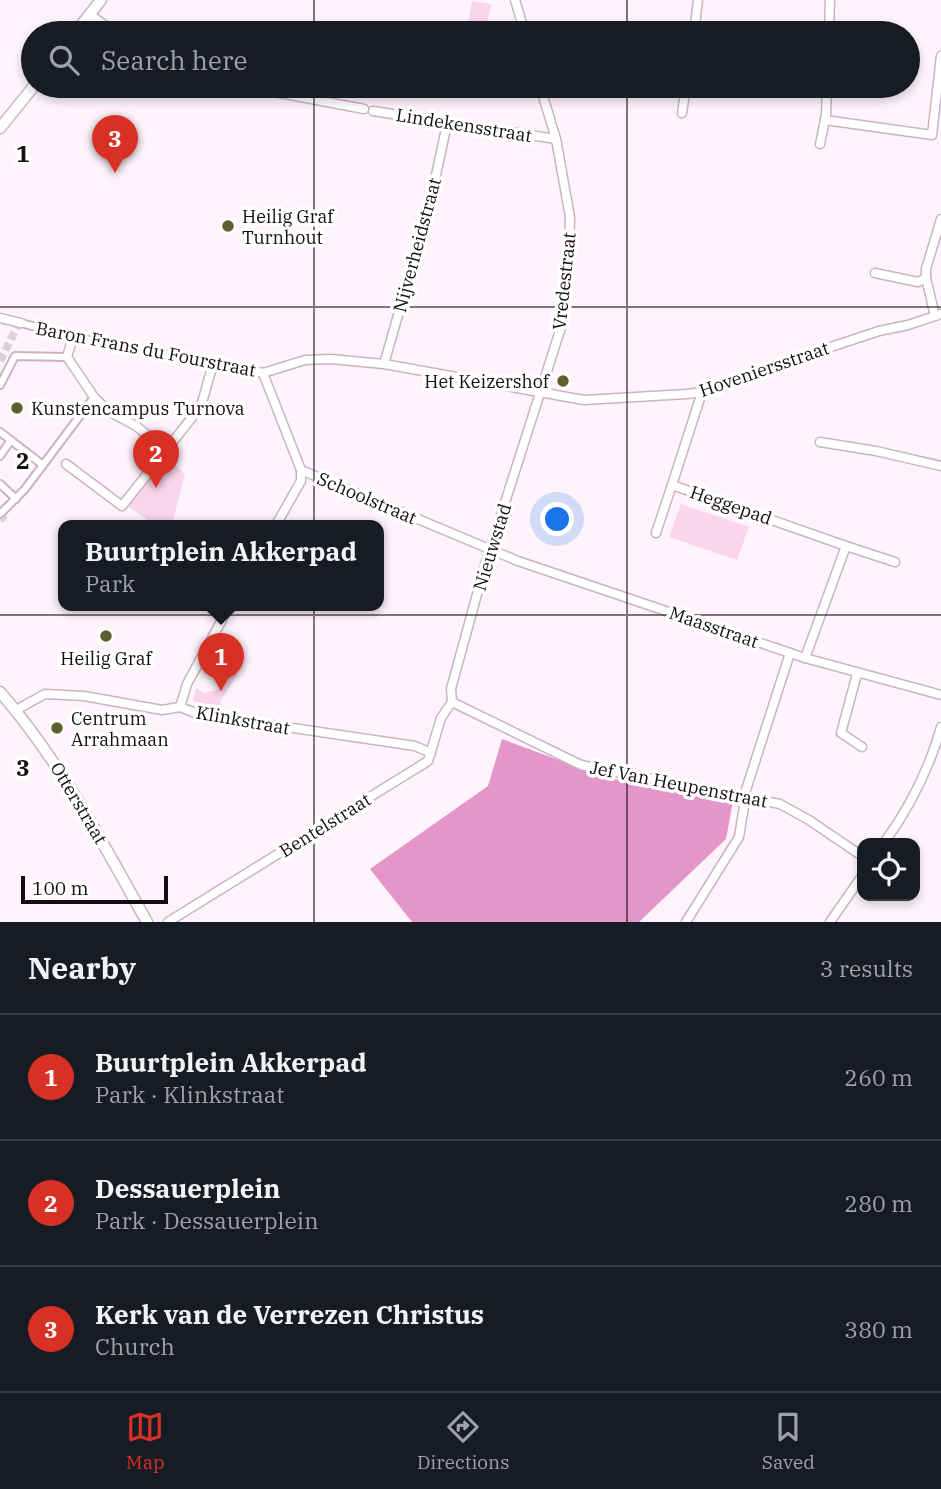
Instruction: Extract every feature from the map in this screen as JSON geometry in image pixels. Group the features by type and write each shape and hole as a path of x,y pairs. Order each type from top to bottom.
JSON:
{"street":[{"path":"84,21 101,0"},
{"path":"515,0 521,21"},
{"path":"695,21 698,0"},
{"path":"829,21 830,0"},
{"path":"89,15 98,21"},
{"path":"825,120 932,135 941,56"},
{"path":"0,128 24,98"},
{"name":"Lindekensstraat","path":"305,98 447,124 556,139"},
{"name":"Vredestraat","path":"541,392 564,321 570,217 556,139 544,98"},
{"path":"682,113 684,98"},
{"path":"820,144 826,98"},
{"name":"Nijverheidstraat","path":"384,364 429,207 447,124"},
{"path":"938,315 926,278 926,269 941,219"},
{"path":"875,273 918,282 926,278"},
{"name":"Hoveniersstraat","path":"541,392 584,400 702,392 758,371 938,315"},
{"name":"Baron Frans du Fourstraat","path":"0,318 72,337 263,373 305,360 331,359 384,364 541,392"},
{"path":"72,337 67,357 94,397 108,411 136,426 167,450"},
{"path":"0,385 15,356 67,357"},
{"path":"0,432 47,459 66,464 122,506 201,406 213,364"},
{"name":"Schoolstraat","path":"263,373 302,470 490,550"},
{"name":"Nieuwstad","path":"452,702 451,689 490,550 541,392"},
{"name":"Heggepad","path":"656,533 702,392"},
{"path":"0,514 16,499 94,397"},
{"path":"0,456 11,440"},
{"path":"820,442 941,466"},
{"path":"279,520 301,481 302,470"},
{"path":"0,484 16,499"},
{"name":"Heggepad","path":"672,485 895,562"},
{"path":"805,658 846,545"},
{"name":"Maasstraat","path":"490,550 805,658 941,695"},
{"path":"180,707 187,684 227,611"},
{"path":"686,922 739,837 744,796 790,653"},
{"path":"857,674 841,733 862,747"},
{"name":"Otterstraat","path":"0,692 56,763 147,922"},
{"name":"Klinkstraat","path":"16,710 46,694 84,696 162,710 180,707 198,715 415,746 431,753"},
{"path":"431,753 441,718 452,702"},
{"name":"Jef Van Heupenstraat","path":"452,702 581,765 780,804 857,853"},
{"path":"887,838 923,779 941,727"},
{"name":"Bentelstraat","path":"168,922 402,778 428,761 431,753"},
{"path":"830,922 857,883"}],"shaded area":[{"path":"472,1 491,4 487,21 468,21"},
{"path":"158,451 185,474 173,520 148,520 120,501"},
{"path":"681,504 749,527 737,560 669,537"},
{"path":"229,670 237,675 221,700 219,712 193,701 196,688 204,693 217,690"},
{"path":"502,739 604,777 733,801 726,839 639,922 412,922 370,869 488,786"}],"tunnel":[{"path":"0,361 19,323"},
{"path":"0,507 7,513 0,520"}],"place":[{"name":"Kerk van de Verrezen Christus","path":"115,173"},
{"name":"Heilig Graf Turnhout","path":"228,226"},
{"name":"Het Keizershof","path":"563,381"},
{"name":"Kunstencampus Turnova","path":"17,408"},
{"name":"Dessauerplein","path":"156,488"},
{"name":"Heilig Graf","path":"106,636"},
{"name":"Buurtplein Akkerpad","path":"221,691"},
{"name":"Centrum Arrahmaan","path":"57,728"}]}
